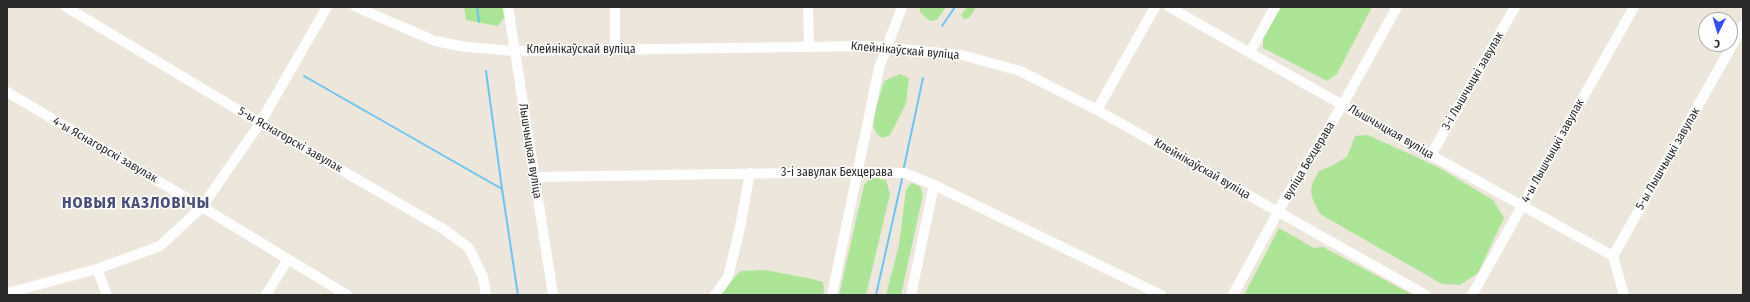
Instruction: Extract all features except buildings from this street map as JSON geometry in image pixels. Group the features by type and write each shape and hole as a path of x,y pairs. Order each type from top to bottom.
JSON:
{"street":[{"name":"5-ы Яснагорскі завулак","path":"66,7 260,123 445,230 469,248 483,277 486,295"},
{"path":"7,293 97,269 160,246 202,207 260,123 327,7"},
{"name":"Клейнікаўскай вуліца","path":"356,7 435,41 466,47 515,51 809,46 887,47 962,55 1020,71 1097,110 1426,295"},
{"name":"Лышчыцкая вуліца","path":"508,7 553,295"},
{"path":"615,7 615,50"},
{"path":"808,7 809,46"},
{"path":"832,295 859,172 879,68 902,7"},
{"path":"1097,110 1155,7"},
{"name":"Лышчыцкая вуліца","path":"1169,7 1613,256"},
{"path":"1250,52 1275,7"},
{"name":"вуліца Бехцерава","path":"1234,295 1278,212 1343,104 1397,7"},
{"name":"3-і Лышчыцкі завулак","path":"1431,155 1515,7"},
{"name":"4-ы Лышчыцкі завулак","path":"1472,295 1634,7"},
{"name":"5-ы Лышчыцкі завулак","path":"1613,256 1743,26"},
{"name":"4-ы Яснагорскі завулак","path":"7,92 202,207 347,295"},
{"path":"715,295 728,277 739,232 750,173"},
{"name":"3-і завулак Бехцерава","path":"534,177 750,173 904,173 934,185 1161,295"},
{"path":"914,294 934,185"},
{"path":"1613,256 1624,295"},
{"path":"266,295 288,259"},
{"path":"97,269 107,295"}],"green space":[{"path":"464,7 503,7 504,18 498,26 466,20"},
{"path":"920,7 946,7 937,20 930,21 920,12"},
{"path":"967,7 976,7 969,18 964,19 961,15"},
{"path":"1281,7 1372,7 1337,74 1327,81 1263,48 1263,38"},
{"path":"900,74 909,78 906,104 890,135 882,138 876,133 874,128 874,118 879,98 884,81"},
{"path":"1368,135 1438,167 1493,200 1504,218 1478,273 1460,285 1442,284 1320,214 1311,192 1311,188 1319,171 1347,157 1355,136"},
{"path":"871,177 886,180 890,194 866,295 839,295 864,185"},
{"path":"911,183 920,186 923,195 901,295 886,295 899,245 906,190"},
{"path":"1279,228 1314,248 1323,247 1413,295 1244,295"},
{"path":"765,270 823,282 823,295 721,295 733,278 741,271"}],"waterway":[{"path":"477,7 479,22"},
{"path":"942,26 955,7"},
{"path":"486,71 502,189"},
{"path":"304,76 502,189 518,295"},
{"path":"904,167 923,78"},
{"path":"876,295 902,179"}],"district":[{"name":"НОВЫЯ КАЗЛОВІЧЫ","path":"136,204"}]}
